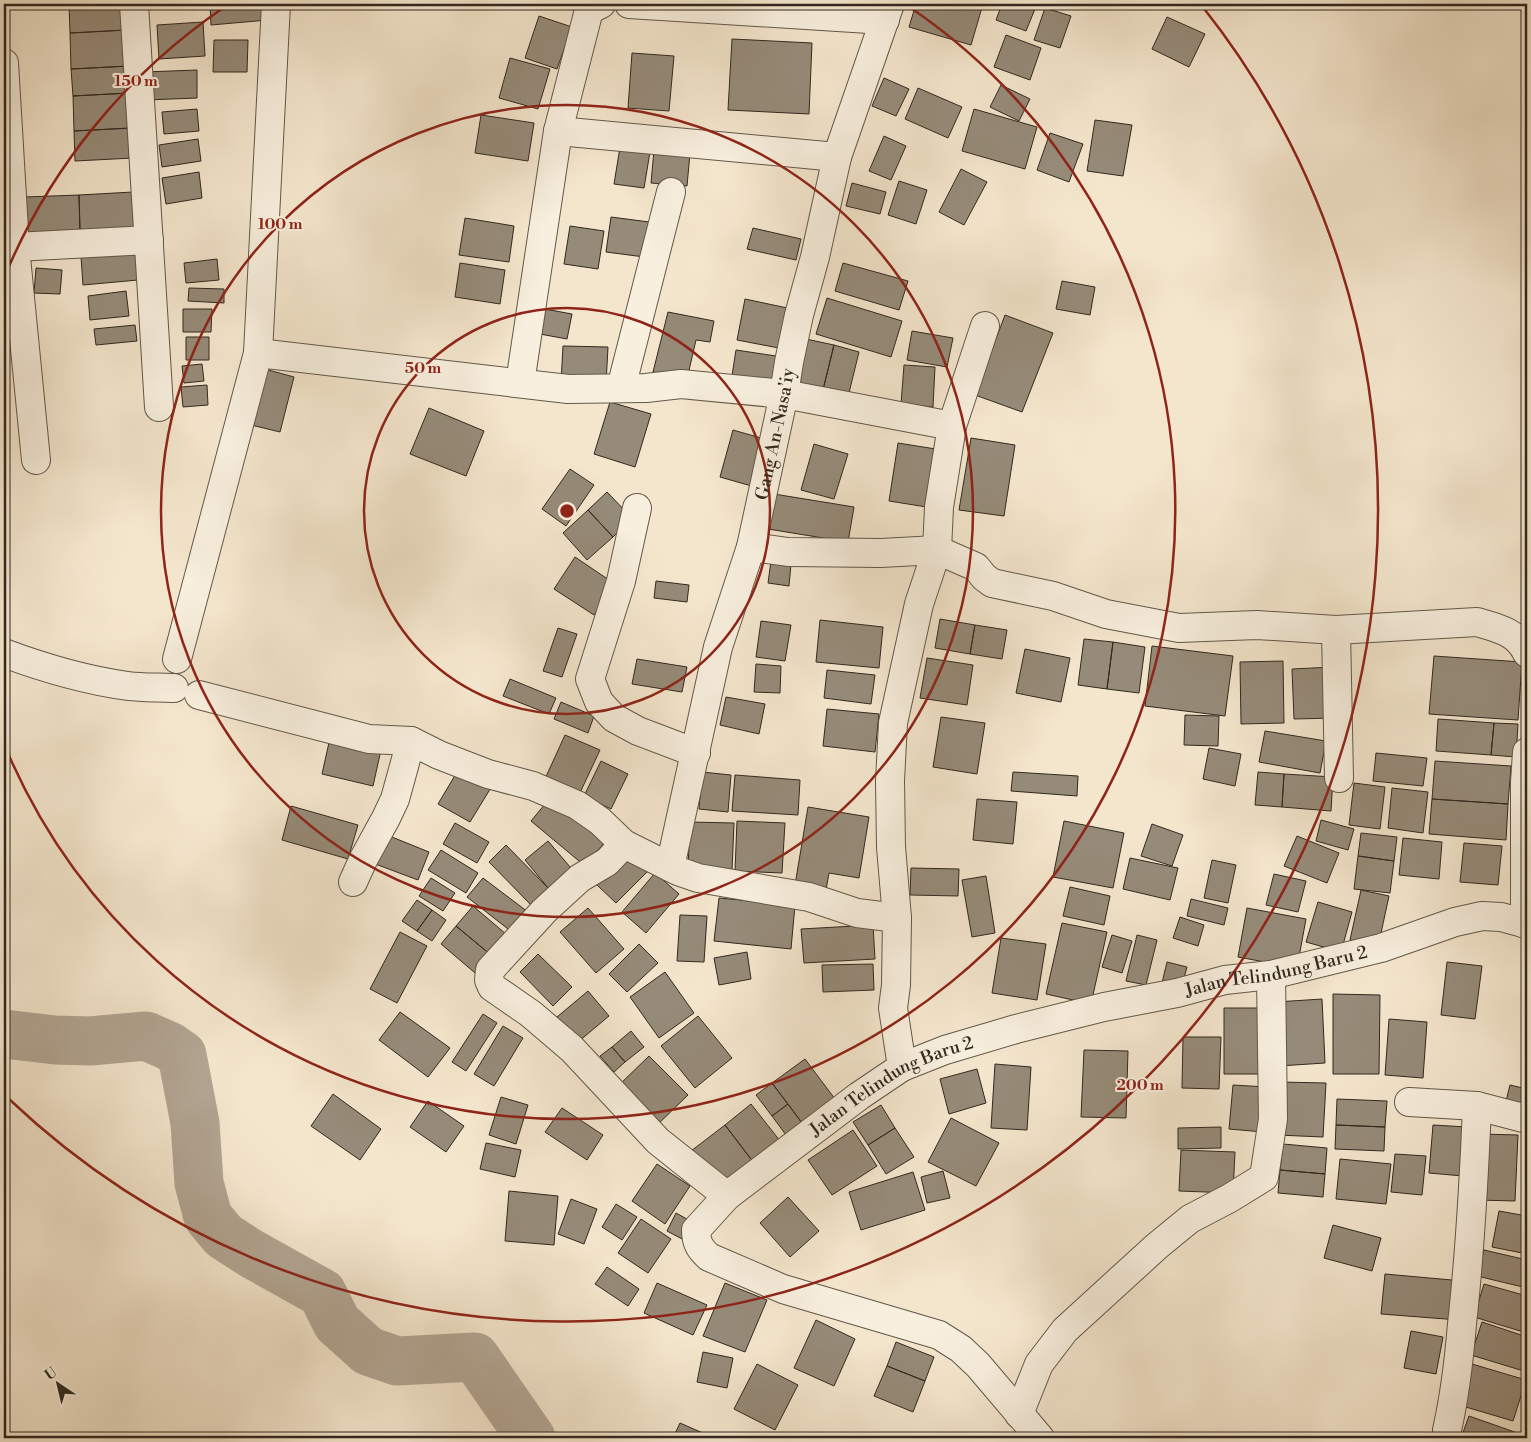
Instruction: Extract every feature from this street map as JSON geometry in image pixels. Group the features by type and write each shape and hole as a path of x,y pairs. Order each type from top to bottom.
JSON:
{"street":[{"path":"134,4 159,407"},
{"path":"177,659 258,353 276,4"},
{"path":"520,383 558,131 589,10 601,4"},
{"path":"629,4 887,12"},
{"name":"Gang An-Nasa'iy","path":"670,867 718,647 751,547 799,315 815,257 837,158 887,12"},
{"path":"4,63 15,247 36,460"},
{"path":"558,131 837,158"},
{"path":"621,388 671,192"},
{"path":"15,247 148,240"},
{"path":"902,1067 892,1008 896,985 897,918 891,847 890,781 893,723 919,604 937,550 939,507 952,426 985,326"},
{"path":"258,353 568,389 681,384 784,394 952,426"},
{"path":"637,508 621,581 590,679 599,702 614,718 638,731 696,752"},
{"path":"751,547 788,552 881,553 937,550 976,567 992,583 1053,596 1106,614 1179,628 1258,625 1336,630 1477,622 1499,628 1516,637 1527,653"},
{"path":"1336,630 1339,778"},
{"path":"4,653 51,670 93,680 186,692 369,739 411,741 439,755 488,774 533,786 578,805 600,821 624,844 670,867 698,878 809,897 857,912 897,918"},
{"path":"353,882 395,799 411,741"},
{"path":"1526,924 1525,783 1527,752"},
{"path":"624,844 607,862 580,878 544,911 490,970 489,980 492,987 531,1014 572,1049 658,1141 727,1196"},
{"name":"Jalan Telindung Baru 2","path":"1040,1438 978,1365 961,1349 939,1335 783,1289 709,1257 701,1250 696,1240 696,1230 727,1196 859,1096 902,1067 945,1050 1016,1029 1104,1007 1177,993 1225,980 1270,975 1381,948 1455,922 1482,916 1501,917 1526,924"},
{"path":"1019,1414 1039,1364 1065,1330 1157,1246 1190,1219 1264,1177 1272,1119 1270,975"},
{"path":"1409,1102 1477,1106 1527,1119"},
{"path":"1447,1430 1455,1391 1473,1212 1477,1106"}],"building":[{"path":"69,4 126,4 127,30 70,33"},
{"path":"210,4 267,4 268,20 211,25"},
{"path":"916,4 983,4 971,45 909,27"},
{"path":"1002,4 1037,4 1026,31 996,20"},
{"path":"1045,8 1071,16 1060,48 1034,40"},
{"path":"539,16 572,27 557,69 525,58"},
{"path":"1167,17 1205,34 1189,67 1152,49"},
{"path":"203,22 205,56 159,59 157,25"},
{"path":"127,30 129,66 71,69 70,33"},
{"path":"1006,35 1041,48 1030,80 994,67"},
{"path":"732,39 812,43 809,114 728,110"},
{"path":"214,40 248,40 247,72 213,72"},
{"path":"632,53 674,56 669,111 628,108"},
{"path":"510,58 550,69 538,109 499,98"},
{"path":"129,66 130,93 73,96 71,69"},
{"path":"197,70 197,98 146,100 145,72"},
{"path":"884,78 909,89 896,116 872,106"},
{"path":"1001,85 1030,99 1019,121 990,107"},
{"path":"918,88 962,107 948,138 905,119"},
{"path":"130,93 131,128 74,131 73,96"},
{"path":"197,109 199,131 164,134 162,112"},
{"path":"974,109 1037,127 1025,169 962,151"},
{"path":"481,115 534,123 528,161 475,153"},
{"path":"1095,120 1132,125 1123,176 1087,171"},
{"path":"131,128 133,158 75,161 74,131"},
{"path":"1050,133 1083,144 1069,182 1037,170"},
{"path":"884,136 906,146 891,180 869,171"},
{"path":"198,139 201,161 162,167 159,145"},
{"path":"621,141 651,146 644,188 614,184"},
{"path":"654,150 690,153 687,186 651,183"},
{"path":"961,169 987,182 964,225 939,212"},
{"path":"199,172 202,198 166,204 162,178"},
{"path":"899,181 927,190 916,224 888,215"},
{"path":"852,183 886,192 880,214 846,206"},
{"path":"133,192 134,229 80,231 79,195"},
{"path":"79,195 80,231 27,233 25,197"},
{"path":"611,217 657,223 652,258 606,252"},
{"path":"465,218 514,226 509,262 459,255"},
{"path":"570,226 604,231 598,269 564,264"},
{"path":"753,228 801,239 796,260 747,249"},
{"path":"137,252 138,280 83,285 81,257"},
{"path":"217,259 219,280 186,283 184,263"},
{"path":"460,263 505,270 500,304 455,297"},
{"path":"843,263 908,281 899,310 835,291"},
{"path":"36,268 62,270 60,294 34,293"},
{"path":"1062,281 1095,287 1090,315 1056,309"},
{"path":"189,288 224,289 224,303 188,301"},
{"path":"126,291 129,316 90,320 88,296"},
{"path":"5,296 7,319 4,319"},
{"path":"827,298 902,321 891,357 816,334"},
{"path":"745,299 792,309 784,349 737,340"},
{"path":"534,307 572,314 567,339 529,332"},
{"path":"183,309 212,309 211,332 183,332"},
{"path":"668,312 714,321 710,342 696,340 687,379 653,372"},
{"path":"1005,315 1053,333 1022,412 975,395"},
{"path":"135,325 137,341 96,345 94,329"},
{"path":"912,331 953,338 947,367 907,360"},
{"path":"186,337 209,337 209,360 186,360"},
{"path":"806,339 834,345 822,394 794,388"},
{"path":"834,345 859,352 847,401 822,394"},
{"path":"563,346 608,347 606,384 561,382"},
{"path":"736,350 776,356 771,389 731,382"},
{"path":"202,364 204,381 184,383 182,366"},
{"path":"904,365 935,367 933,407 901,404"},
{"path":"261,368 294,377 280,432 247,424"},
{"path":"207,385 208,405 183,407 181,387"},
{"path":"610,402 651,414 635,467 594,454"},
{"path":"429,408 484,431 466,476 410,454"},
{"path":"733,430 768,440 755,487 720,477"},
{"path":"971,438 1015,445 1004,516 959,510"},
{"path":"898,443 942,450 933,508 889,501"},
{"path":"814,444 848,454 834,499 801,490"},
{"path":"570,469 594,485 566,526 542,509"},
{"path":"607,492 632,518 613,537 588,510"},
{"path":"774,494 854,507 848,542 768,529"},
{"path":"588,510 613,537 587,560 563,533"},
{"path":"575,557 615,584 594,615 554,589"},
{"path":"771,561 791,564 789,586 768,583"},
{"path":"656,581 689,585 687,602 654,598"},
{"path":"940,619 975,625 970,654 935,648"},
{"path":"820,620 883,627 879,668 816,662"},
{"path":"761,621 791,625 785,661 756,657"},
{"path":"975,625 1007,630 1002,659 970,654"},
{"path":"558,628 577,634 562,677 543,671"},
{"path":"1084,639 1113,642 1107,689 1078,685"},
{"path":"1113,642 1145,647 1139,693 1107,689"},
{"path":"1152,646 1233,656 1225,716 1145,706"},
{"path":"1025,649 1070,658 1061,702 1016,693"},
{"path":"1434,656 1522,662 1518,720 1429,714"},
{"path":"927,658 973,665 967,705 920,698"},
{"path":"637,659 687,667 682,692 632,684"},
{"path":"1283,661 1284,723 1241,724 1240,662"},
{"path":"756,664 781,666 780,693 754,692"},
{"path":"1333,667 1336,718 1294,719 1292,669"},
{"path":"827,670 875,675 871,704 824,698"},
{"path":"510,679 556,698 549,714 503,696"},
{"path":"726,697 765,704 759,734 720,725"},
{"path":"561,702 594,716 588,733 554,719"},
{"path":"827,709 879,714 875,752 823,746"},
{"path":"1185,715 1219,716 1218,746 1184,745"},
{"path":"941,717 985,723 977,774 933,767"},
{"path":"1438,719 1494,723 1491,755 1436,751"},
{"path":"1494,723 1518,724 1516,757 1491,755"},
{"path":"1265,731 1326,741 1320,773 1259,762"},
{"path":"565,735 600,750 578,797 544,781"},
{"path":"330,738 381,750 373,786 322,774"},
{"path":"1209,748 1241,754 1235,786 1203,779"},
{"path":"1376,753 1427,758 1423,786 1373,781"},
{"path":"601,761 628,774 611,809 584,796"},
{"path":"1435,761 1511,766 1508,804 1432,799"},
{"path":"460,767 492,786 470,822 438,804"},
{"path":"702,772 731,775 728,812 699,809"},
{"path":"1013,772 1078,776 1077,796 1011,791"},
{"path":"1258,772 1284,774 1282,807 1255,805"},
{"path":"1284,774 1333,777 1331,811 1282,807"},
{"path":"735,775 800,780 798,815 732,811"},
{"path":"1354,783 1385,787 1380,829 1349,825"},
{"path":"1392,788 1428,792 1423,833 1388,828"},
{"path":"550,798 604,843 585,866 531,821"},
{"path":"977,799 1017,802 1013,844 973,840"},
{"path":"1432,799 1508,804 1506,840 1429,834"},
{"path":"291,806 358,825 348,859 282,840"},
{"path":"808,807 869,817 859,878 829,873 826,890 795,885"},
{"path":"1321,820 1354,829 1348,850 1316,841"},
{"path":"737,821 785,823 782,873 735,871"},
{"path":"1064,821 1124,833 1113,888 1053,877"},
{"path":"690,822 734,823 732,871 688,869"},
{"path":"455,823 489,842 477,863 443,844"},
{"path":"1152,824 1183,835 1172,866 1141,856"},
{"path":"382,833 429,852 418,880 370,862"},
{"path":"1361,833 1397,837 1394,861 1358,856"},
{"path":"1297,836 1339,853 1327,883 1284,866"},
{"path":"1403,838 1442,842 1439,879 1399,875"},
{"path":"548,841 576,874 553,894 525,860"},
{"path":"1464,843 1502,846 1498,885 1460,882"},
{"path":"506,845 550,890 532,906 489,862"},
{"path":"441,850 478,873 466,893 428,870"},
{"path":"629,853 648,871 616,903 597,885"},
{"path":"1358,856 1394,861 1390,893 1354,889"},
{"path":"1130,858 1178,868 1170,900 1123,889"},
{"path":"1212,860 1236,865 1228,903 1204,898"},
{"path":"911,868 959,869 958,896 910,895"},
{"path":"655,873 679,894 646,933 622,912"},
{"path":"1274,874 1306,881 1298,912 1266,905"},
{"path":"986,876 995,933 972,937 962,880"},
{"path":"431,878 455,893 443,911 419,896"},
{"path":"483,878 528,912 512,932 467,897"},
{"path":"1070,887 1110,896 1104,925 1063,916"},
{"path":"1361,890 1389,896 1378,947 1350,940"},
{"path":"719,898 795,905 791,949 714,941"},
{"path":"1191,899 1228,908 1224,925 1187,916"},
{"path":"417,900 432,910 417,931 402,921"},
{"path":"1318,902 1352,912 1341,952 1306,942"},
{"path":"473,906 513,940 497,960 456,926"},
{"path":"588,908 624,949 596,973 560,932"},
{"path":"1247,908 1306,919 1297,968 1238,957"},
{"path":"432,910 446,920 432,941 417,931"},
{"path":"680,915 707,916 704,962 677,961"},
{"path":"1180,917 1204,925 1198,946 1173,938"},
{"path":"1062,923 1107,932 1091,1004 1046,994"},
{"path":"873,925 875,959 804,963 801,929"},
{"path":"456,926 497,960 481,978 441,944"},
{"path":"400,932 427,946 397,1003 370,989"},
{"path":"1112,935 1132,941 1122,973 1102,967"},
{"path":"1137,935 1157,940 1146,985 1126,981"},
{"path":"1001,938 1046,944 1037,1000 992,993"},
{"path":"639,944 658,963 627,992 609,974"},
{"path":"747,952 751,979 719,985 714,958"},
{"path":"538,954 572,987 553,1006 520,972"},
{"path":"1167,962 1187,967 1180,992 1161,987"},
{"path":"1447,962 1482,966 1475,1019 1441,1015"},
{"path":"873,964 874,990 823,992 822,965"},
{"path":"665,972 694,1013 659,1038 630,997"},
{"path":"588,991 609,1016 578,1042 557,1017"},
{"path":"1333,994 1380,995 1379,1074 1333,1074"},
{"path":"1322,999 1325,1063 1279,1066 1276,1002"},
{"path":"1224,1008 1265,1008 1265,1074 1224,1074"},
{"path":"400,1012 450,1048 428,1077 379,1040"},
{"path":"483,1014 497,1023 466,1071 452,1062"},
{"path":"698,1016 732,1058 695,1088 661,1046"},
{"path":"1389,1019 1427,1022 1423,1078 1385,1075"},
{"path":"503,1026 523,1038 494,1086 474,1074"},
{"path":"631,1031 644,1047 625,1062 612,1047"},
{"path":"1183,1037 1221,1037 1219,1089 1182,1088"},
{"path":"612,1047 625,1062 614,1072 600,1056"},
{"path":"1084,1050 1128,1051 1126,1118 1081,1117"},
{"path":"649,1056 688,1095 654,1128 615,1089"},
{"path":"805,1059 838,1103 805,1127 772,1083"},
{"path":"995,1064 1031,1067 1027,1130 991,1128"},
{"path":"977,1069 986,1103 949,1114 940,1079"},
{"path":"1280,1082 1326,1083 1323,1137 1277,1135"},
{"path":"772,1083 788,1104 772,1116 756,1095"},
{"path":"1233,1085 1267,1087 1263,1132 1229,1129"},
{"path":"1510,1085 1527,1089 1527,1111 1505,1105"},
{"path":"333,1094 381,1129 360,1160 311,1126"},
{"path":"501,1097 528,1105 516,1144 489,1135"},
{"path":"1337,1099 1387,1101 1385,1127 1336,1125"},
{"path":"428,1101 464,1126 446,1152 410,1127"},
{"path":"751,1104 784,1146 757,1167 725,1125"},
{"path":"788,1104 805,1127 789,1139 772,1116"},
{"path":"881,1105 895,1128 868,1145 853,1122"},
{"path":"562,1108 603,1135 587,1160 545,1132"},
{"path":"951,1118 999,1143 976,1186 928,1162"},
{"path":"725,1125 757,1167 724,1193 691,1151"},
{"path":"1336,1125 1385,1127 1384,1151 1335,1149"},
{"path":"1433,1125 1467,1127 1463,1176 1429,1173"},
{"path":"1221,1127 1221,1148 1178,1149 1178,1128"},
{"path":"895,1128 914,1157 886,1174 868,1145"},
{"path":"853,1130 877,1166 832,1195 808,1160"},
{"path":"1481,1134 1518,1135 1515,1201 1478,1200"},
{"path":"486,1143 521,1150 515,1177 480,1169"},
{"path":"1283,1144 1327,1148 1325,1174 1280,1170"},
{"path":"1181,1150 1235,1152 1233,1193 1179,1191"},
{"path":"1395,1154 1426,1156 1422,1195 1391,1192"},
{"path":"1340,1159 1391,1164 1386,1204 1336,1199"},
{"path":"657,1164 690,1186 665,1224 632,1201"},
{"path":"1280,1170 1325,1174 1323,1197 1278,1193"},
{"path":"943,1171 950,1198 927,1203 921,1177"},
{"path":"913,1172 925,1210 861,1230 849,1192"},
{"path":"509,1191 558,1196 554,1245 505,1241"},
{"path":"788,1197 819,1231 790,1257 760,1223"},
{"path":"571,1199 597,1209 584,1244 558,1234"},
{"path":"616,1204 637,1217 622,1240 602,1227"},
{"path":"1499,1211 1527,1216 1527,1254 1492,1247"},
{"path":"676,1213 694,1223 684,1240 667,1231"},
{"path":"641,1219 671,1239 648,1273 618,1253"},
{"path":"1333,1225 1381,1238 1372,1271 1324,1258"},
{"path":"1484,1250 1527,1260 1527,1288 1477,1276"},
{"path":"607,1267 639,1289 628,1306 595,1284"},
{"path":"1385,1274 1463,1281 1459,1320 1381,1314"},
{"path":"657,1283 707,1305 693,1335 644,1313"},
{"path":"725,1283 767,1300 745,1352 703,1336"},
{"path":"1484,1284 1527,1296 1527,1333 1474,1317"},
{"path":"816,1320 855,1339 834,1386 794,1368"},
{"path":"1482,1322 1527,1337 1527,1372 1471,1355"},
{"path":"1411,1331 1443,1337 1436,1374 1404,1368"},
{"path":"896,1342 934,1357 925,1381 887,1366"},
{"path":"703,1352 733,1358 727,1388 697,1382"},
{"path":"757,1364 798,1385 775,1430 734,1409"},
{"path":"1472,1364 1526,1380 1513,1421 1459,1405"},
{"path":"887,1366 925,1381 913,1412 874,1396"},
{"path":"1469,1416 1526,1436 1525,1438 1461,1438"},
{"path":"680,1423 712,1437 712,1438 673,1438"}],"waterway":[{"path":"4,1034 55,1040 90,1041 146,1036 169,1046 182,1055 195,1123 199,1183 208,1217 224,1236 322,1293 337,1323 368,1351 397,1361 475,1357 531,1438"}]}
